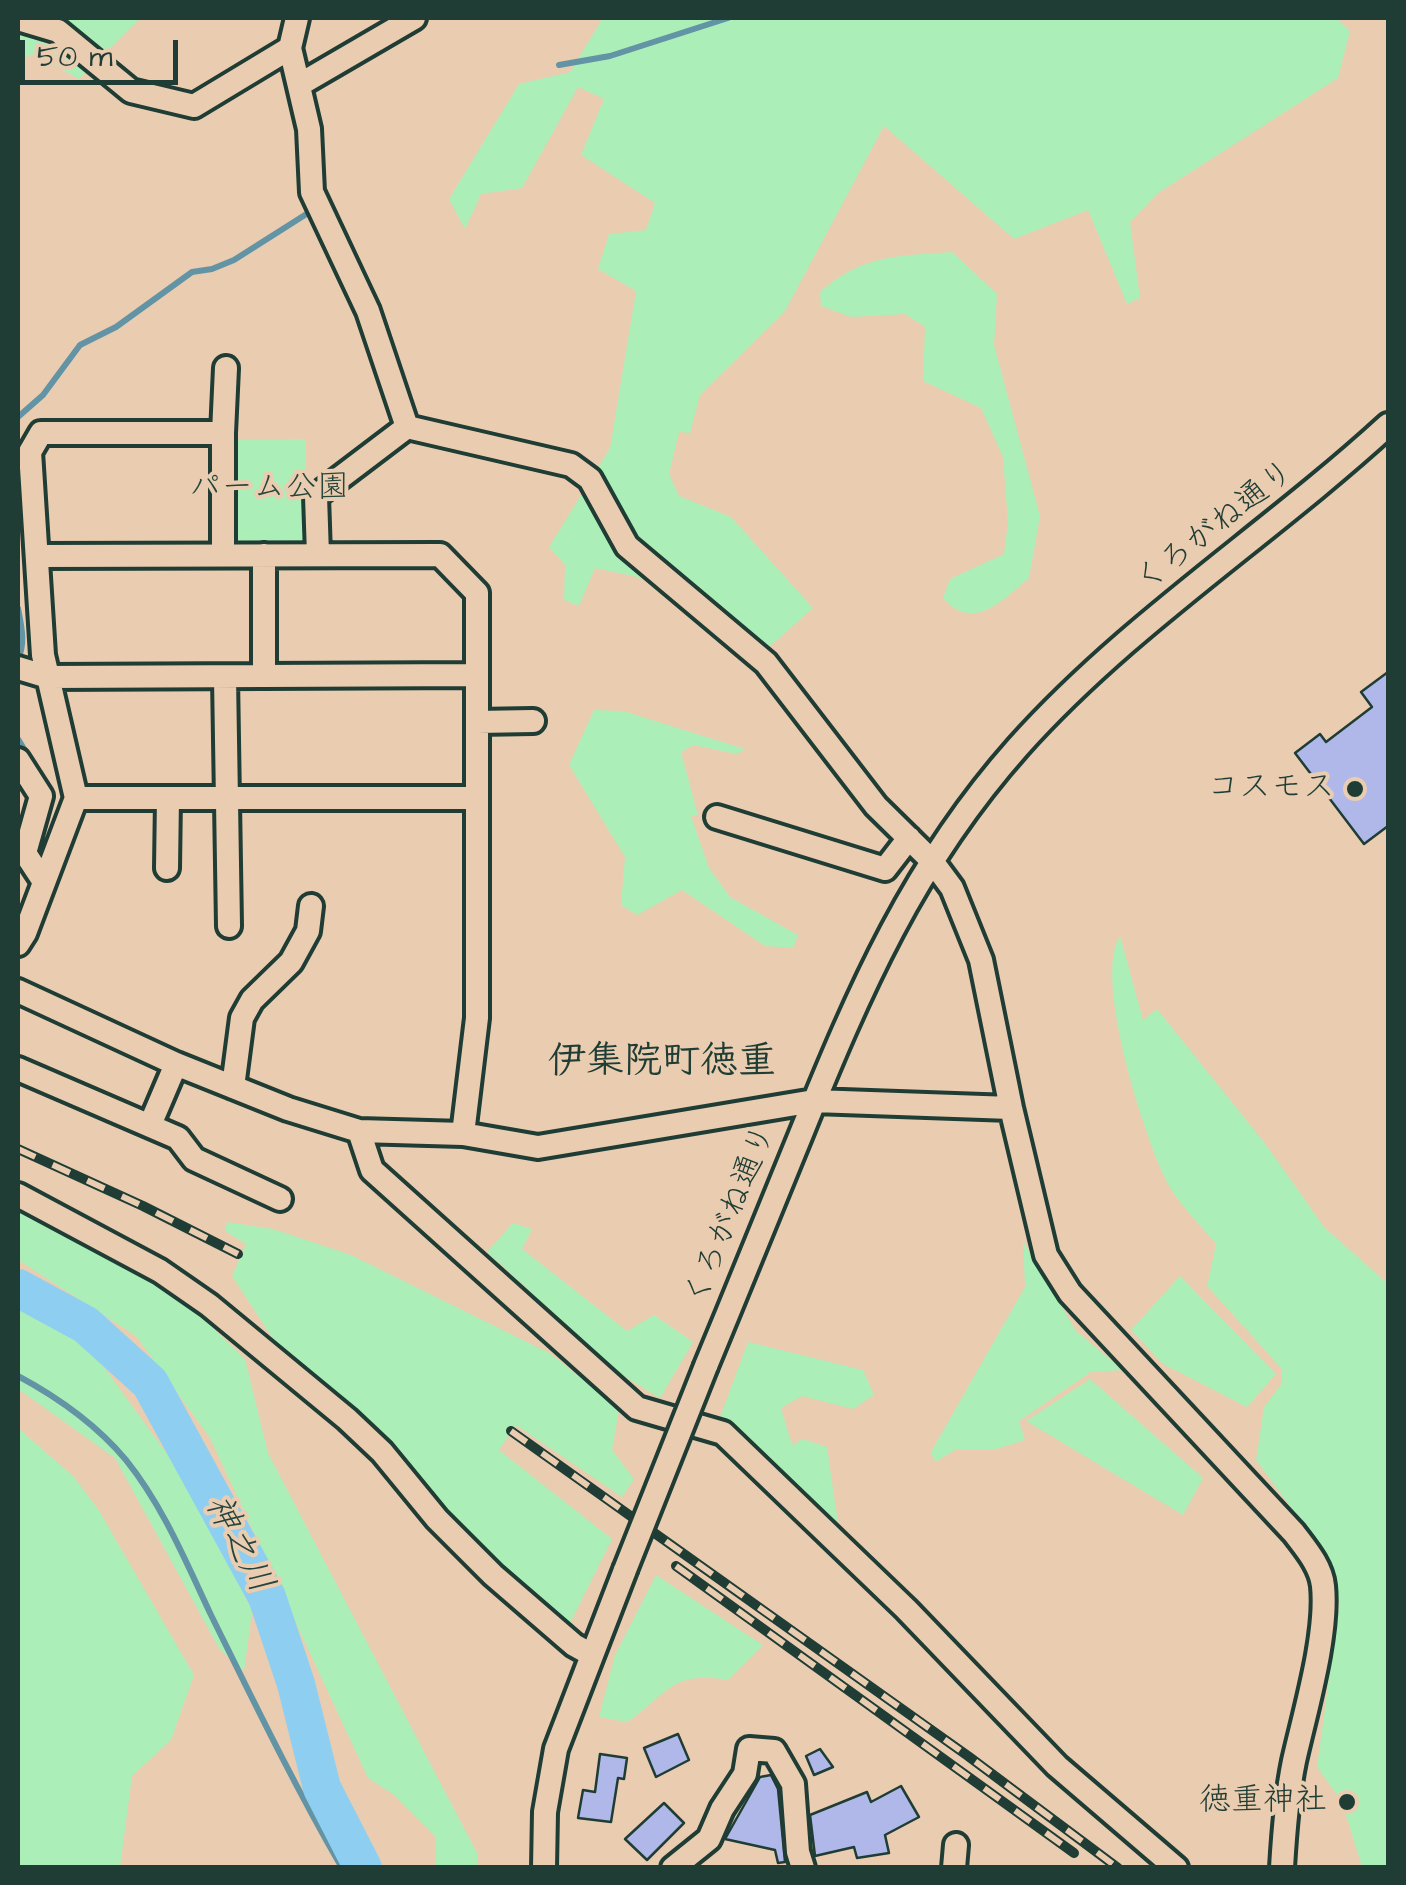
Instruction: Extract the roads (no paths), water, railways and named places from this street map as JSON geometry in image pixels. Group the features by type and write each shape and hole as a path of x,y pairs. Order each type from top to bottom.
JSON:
{"street":[{"path":"297,18 290,48 309,129 312,192 368,310 406,427"},
{"path":"299,85 414,18"},
{"path":"18,19 58,31 131,91 194,106 290,48"},
{"path":"224,555 226,368"},
{"name":"くろがね通り","path":"544,1868 545,1812 556,1749 706,1366 814,1101 888,933 932,861 997,770 1120,646 1324,484 1388,425"},
{"path":"318,555 316,496 406,427"},
{"path":"406,427 570,465 590,480 627,546 766,663 876,806 932,861 952,888 980,960 1046,1256 1070,1292 1294,1533 1315,1561 1323,1586 1320,1629 1311,1692 1293,1766 1282,1868"},
{"path":"18,944 76,798 43,655 30,452 41,433 223,434"},
{"path":"264,555 264,676"},
{"path":"37,556 440,555 477,592 477,1018 463,1134"},
{"path":"20,670 48,677 477,675"},
{"path":"225,676 229,926"},
{"path":"477,722 533,722"},
{"path":"18,760 40,796 25,853 44,882"},
{"path":"76,798 477,798"},
{"path":"168,798 168,868"},
{"path":"716,818 885,869 909,838"},
{"path":"233,1087 242,1018 252,1000 292,962 308,931 311,906"},
{"path":"18,992 176,1064 358,1131 463,1134 538,1148 814,1101 1011,1108"},
{"path":"150,1125 176,1064"},
{"path":"18,1068 178,1138 194,1159 280,1199"},
{"path":"358,1131 372,1170 637,1408 723,1433 906,1609 1057,1766 1176,1868"},
{"path":"18,1195 160,1271 209,1305 347,1419 382,1452 437,1519 493,1574 574,1645 592,1655"},
{"path":"673,1868 709,1839 722,1809 745,1774 750,1749 774,1751 793,1784 798,1852 803,1868"}],"waterway":[{"path":"559,65 610,56 728,18"},
{"path":"18,417 43,395 80,345 116,327 192,272 234,260 308,213"},
{"path":"18,608 22,640 18,659"},
{"path":"18,739 30,759"},
{"name":"神之川","path":"18,1288 86,1325 150,1383 267,1597 296,1684 322,1788 363,1868"},
{"path":"18,1376 89,1423 126,1460 151,1496 342,1868"}],"railway":[{"path":"18,1149 238,1254"},
{"path":"511,1431 968,1756 1118,1868"},
{"path":"676,1566 1074,1853"}],"place":[{"name":"コスモス","path":"1355,789"},
{"name":"徳重神社","path":"1347,1802"}],"district":[{"name":"伊集院町徳重","path":"662,1064"}],"park label":[{"name":"パーム公園","path":"269,489"}]}
